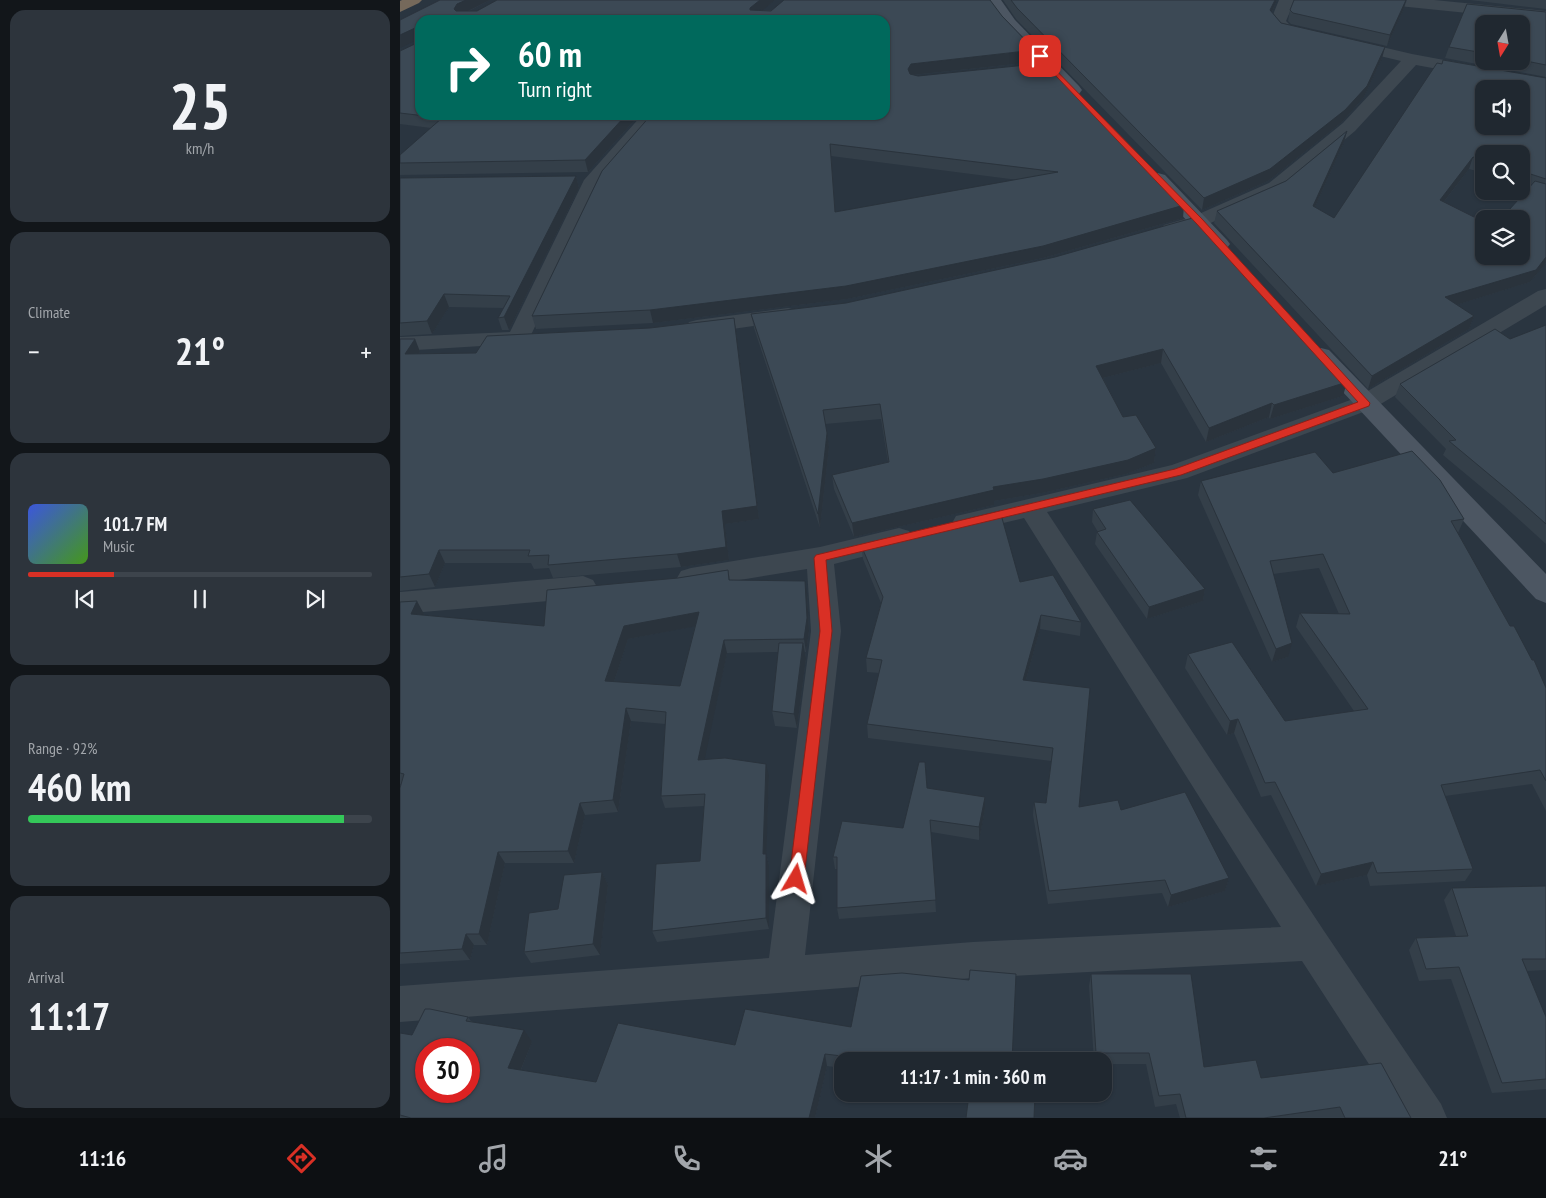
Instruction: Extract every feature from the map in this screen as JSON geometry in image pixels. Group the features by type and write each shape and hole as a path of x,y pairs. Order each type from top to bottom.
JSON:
{"highway":[{"path":"400,6 414,0"}],"street":[{"path":"993,0 1041,68 1084,102"},
{"path":"1287,0 1278,22 1280,26 1412,59 1546,84"},
{"path":"1389,0 1546,16"},
{"path":"1152,234 1199,221 1276,187 1349,127 1412,59"},
{"path":"400,344 528,337 594,180 648,120"},
{"path":"1145,165 1232,257"},
{"path":"574,180 594,180"},
{"path":"671,580 820,558 1178,472 1365,403 1546,296"},
{"path":"672,330 808,313"},
{"path":"1305,338 1546,592"},
{"path":"1030,507 1311,944 1427,1118"},
{"path":"785,974 826,631 820,558"},
{"path":"400,603 603,586"},
{"path":"400,1004 973,960 1311,944"}],"building":[{"path":"440,0 466,0 457,4 454,9 456,11 477,11 497,0 760,0 750,10 771,11 784,0 990,0 1002,16 1035,50 911,64 908,69 910,74 918,76 1046,63 1184,205 1043,246 846,286 650,310 532,316 602,171 647,120 890,120 890,15 415,15 415,28 400,35 400,20","holes":["830,144 1058,172 835,212"]},
{"path":"1011,0 1275,0 1270,10 1281,23 1385,47 1367,86 1345,110 1270,169 1204,198"},
{"path":"1294,0 1406,0 1390,35 1293,13 1290,10"},
{"path":"1467,4 1546,12 1546,65 1530,62 1530,15 1475,15 1475,51 1449,47"},
{"path":"415,44 415,115 400,113 400,51"},
{"path":"1443,60 1475,66 1475,70 1500,70 1546,78 1546,179 1530,174 1530,145 1475,145 1475,158 1473,157 1440,200 1475,218 1475,265 1530,265 1530,210 1509,210 1518,200 1530,200 1530,187 1535,181 1546,184 1546,257 1536,270 1445,297 1474,316 1372,376 1217,211 1286,181 1347,131 1313,206 1334,218 1437,63 1442,64"},
{"path":"440,120 621,120 585,160 400,163 400,155"},
{"path":"576,176 504,317 498,318 510,296 444,294 427,321 400,323 400,178"},
{"path":"1196,217 1347,382 1274,405 1272,403 1209,428 1163,349 1096,366 1123,417 1136,415 1156,448 1128,460 1043,479 993,487 994,490 852,523 832,475 889,462 880,404 823,410 827,433 818,514 751,314 846,303 1055,257"},
{"path":"734,318 757,506 722,511 726,547 677,554 548,565 549,555 528,556 530,550 439,550 429,574 400,577 400,339 415,339 405,354 476,353 487,336 650,328"},
{"path":"1546,325 1546,524 1449,441 1456,440 1400,384 1495,329 1510,339"},
{"path":"1412,451 1440,480 1464,519 1451,521 1510,626 1514,626 1532,660 1534,660 1546,688 1546,781 1540,770 1441,785 1473,869 1377,873 1373,862 1321,874 1275,782 1265,783 1238,719 1230,721 1188,654 1232,642 1285,721 1368,709 1300,613 1350,614 1323,554 1270,561 1292,643 1276,649 1201,481 1315,452 1333,473"},
{"path":"1130,500 1205,589 1149,607 1097,532 1106,529 1093,509"},
{"path":"1000,511 1020,582 1053,575 1081,622 1041,615 1023,680 1090,688 1079,807 1118,800 1121,810 1185,792 1229,878 1171,895 1165,880 1049,891 1034,802 1046,803 1053,748 867,724 882,660 866,658 883,597 861,545"},
{"path":"728,570 729,580 805,581 807,618 804,639 724,640 698,760 725,758 766,764 763,854 766,854 766,918 652,931 656,864 700,861 705,794 661,796 666,712 626,708 613,800 580,803 568,851 498,852 479,934 466,934 462,949 400,953 400,788 404,774 400,773 400,602 417,601 411,614 544,626 547,590 678,578","holes":["699,612 680,686 605,681 624,626"]},
{"path":"779,643 803,643 794,714 772,711"},
{"path":"919,762 925,762 927,788 985,797 979,827 930,820 936,900 837,908 837,857 833,857 842,821 903,828"},
{"path":"602,872 593,944 524,952 529,913 558,909 564,875"},
{"path":"1546,886 1546,959 1522,959 1546,1017 1546,1079 1502,1083 1459,967 1426,969 1416,938 1468,936 1452,888"},
{"path":"970,970 1016,974 1012,1052 834,1052 834,1055 825,1054 809,1118 411,1118 400,1115 400,1033 412,1035 425,1009 468,1017 466,1021 524,1030 508,1068 596,1082 618,1023 735,1045 745,1009 851,1027 861,976 902,973 969,980"},
{"path":"1091,974 1191,974 1204,1067 1256,1060 1261,1078 1381,1063 1411,1118 1345,1118 1340,1107 1264,1118 1186,1118 1180,1094 1159,1096 1149,1053 1096,1052"},
{"path":"968,1102 1035,1102 1034,1118 966,1118"}],"route":[{"path":"796,879 826,631 820,558 1178,472 1365,403 1199,221 1040,56"}]}
